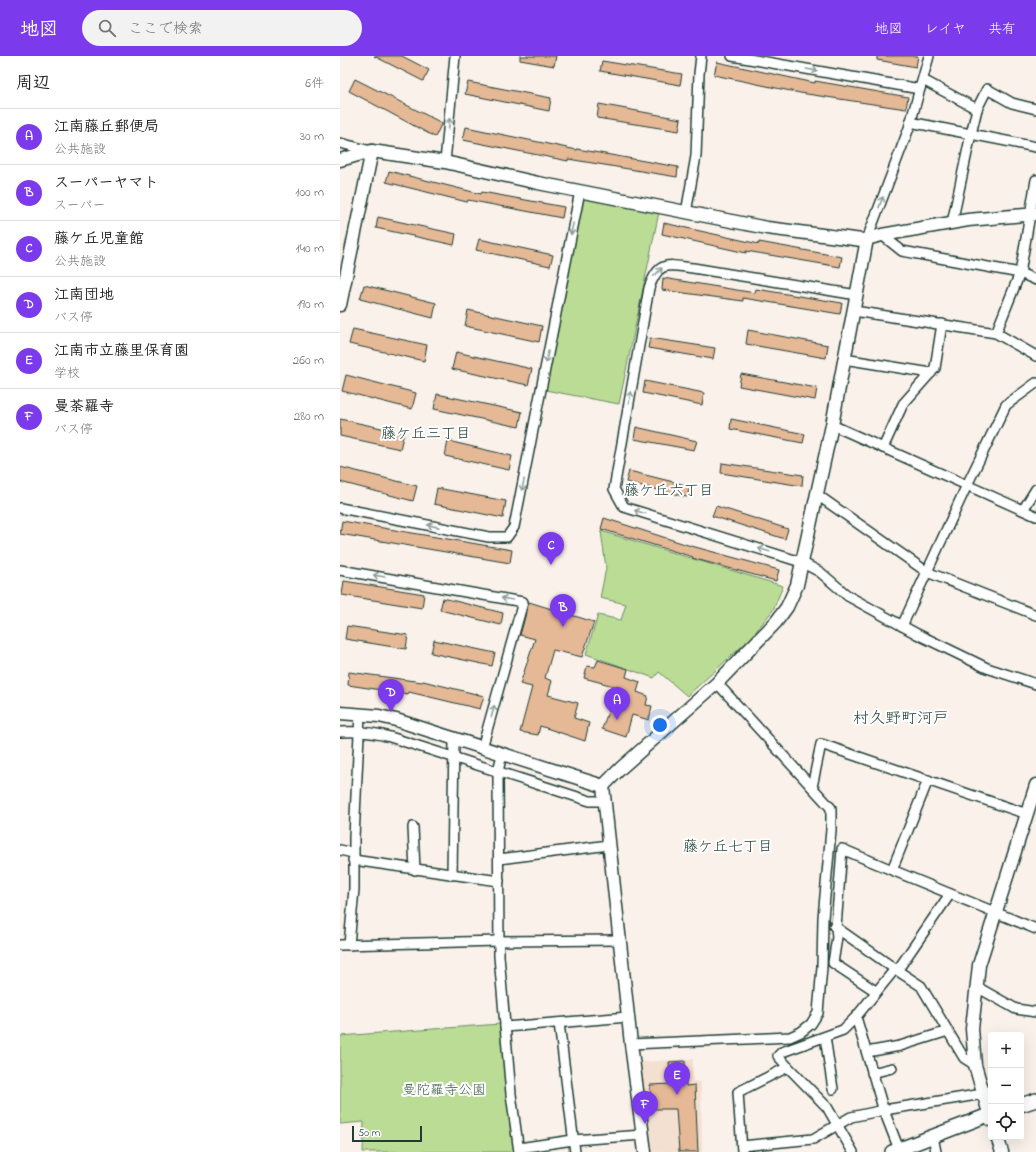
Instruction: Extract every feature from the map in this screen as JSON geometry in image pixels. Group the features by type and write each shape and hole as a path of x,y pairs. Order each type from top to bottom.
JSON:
{"main road":[{"path":"1024,1104 1036,1100"},
{"path":"897,1151 933,1136 988,1117"}],"street":[{"path":"446,162 455,56"},
{"path":"686,212 696,156 699,74 702,56"},
{"path":"732,56 921,84 978,109"},
{"path":"645,1152 631,1044 603,786 621,768 717,683 776,622 787,607 797,585 832,425 867,239 910,122 930,56"},
{"path":"952,223 971,134 978,109 987,89 1012,103 1036,109"},
{"path":"910,122 1036,147"},
{"path":"340,143 372,151 446,162 580,191 767,228 862,240 882,235 968,220 1033,215"},
{"path":"340,160 372,151"},
{"path":"340,305 372,151"},
{"path":"996,333 1020,272 1033,215 1036,180"},
{"path":"340,508 489,538 507,536 514,527 580,191"},
{"path":"882,235 902,251 1020,272 1036,280"},
{"path":"857,295 693,268 670,265 661,267 654,275 649,288 614,489 624,507 801,562 820,572 848,596 902,626 987,668 1036,684"},
{"path":"854,311 996,333 1036,356"},
{"path":"883,448 903,404 935,368 942,324"},
{"path":"844,359 930,373"},
{"path":"902,626 967,485 1006,405 1036,383"},
{"path":"832,425 1036,516"},
{"path":"1023,510 1036,489"},
{"path":"816,494 927,572 1036,614"},
{"path":"340,570 523,602 482,748"},
{"path":"631,1044 790,1036 801,1032 811,1024 818,1013 822,967 823,918 831,830 831,808 717,683"},
{"path":"340,713 373,732 390,737 454,750 500,764 603,786"},
{"path":"340,732 379,716 396,720 454,750 482,748 500,764 590,801 604,801"},
{"path":"359,724 353,856 354,889 344,945 620,940"},
{"path":"812,787 821,744 1027,814"},
{"path":"452,875 454,750"},
{"path":"500,764 499,941 511,1094 519,1150 573,1140 643,1135"},
{"path":"892,870 928,780"},
{"path":"988,1110 976,1065 972,1029 979,966 1036,788"},
{"path":"413,827 415,870"},
{"path":"499,859 609,845"},
{"path":"874,990 833,963 837,937 836,927 842,849 1036,929"},
{"path":"340,850 353,856 415,870 499,882"},
{"path":"852,1152 827,1107 778,1056 782,1052 844,1030 897,969 950,894"},
{"path":"823,918 921,986 964,1058 976,1065"},
{"path":"977,987 1016,1008 1036,1012"},
{"path":"505,1027 628,1017"},
{"path":"856,1017 897,1151"},
{"path":"559,1023 575,1152"},
{"path":"866,1052 900,1046 948,1031"},
{"path":"825,1037 833,1089"},
{"path":"788,1067 738,1092 742,1149 814,1139 851,1117 884,1110 983,1094"},
{"path":"872,1073 892,1068"},
{"path":"933,1136 936,1152"},
{"path":"998,1140 1002,1152"}],"shaded area":[{"path":"693,1059 693,1081 701,1082 702,1152 652,1152 640,1062"}],"green space":[{"path":"582,194 659,212 619,404 545,390"},
{"path":"601,531 783,586 773,610 750,639 687,696 659,672 654,678 586,654 598,615 621,620 626,604 600,598 606,568"},
{"name":"曼陀羅寺公園","path":"500,1024 510,1123 516,1152 363,1152 364,1122 340,1124 340,1036"}],"building":[{"path":"374,56 402,56 429,70 423,81"},
{"path":"520,56 556,56 554,66 520,60"},
{"path":"877,56 918,56 916,67 877,60"},
{"path":"602,61 682,74 680,85 600,71"},
{"path":"717,62 815,83 815,81 908,97 906,109 800,93 714,75"},
{"path":"355,79 442,123 435,137 349,91"},
{"path":"468,82 551,98 549,111 465,94"},
{"path":"599,104 681,119 679,131 597,118"},
{"path":"466,127 577,150 678,167 677,177 568,159 568,161 463,140"},
{"path":"389,171 481,194 482,192 564,207 562,218 468,200 467,202 386,182"},
{"path":"378,217 456,234 454,245 376,228"},
{"path":"664,223 759,244 759,242 842,257 840,267 746,251 746,253 662,234"},
{"path":"479,239 553,255 550,266 476,250"},
{"path":"663,278 755,293 756,289 842,303 840,314 743,298 743,301 662,290"},
{"path":"364,285 436,303 433,318 360,299"},
{"path":"468,310 542,326 539,342 465,326"},
{"path":"353,329 427,345 424,361 349,344"},
{"path":"748,330 828,345 826,358 746,344"},
{"path":"650,338 715,348 713,359 648,348"},
{"path":"456,352 532,369 528,385 452,369"},
{"path":"741,374 817,388 815,400 739,386"},
{"path":"346,375 416,393 412,409 342,391"},
{"path":"645,381 704,393 702,405 643,393"},
{"path":"437,394 522,412 519,427 434,409"},
{"path":"340,419 404,433 400,449 340,436"},
{"path":"731,419 805,434 803,443 730,429"},
{"path":"636,427 697,441 694,450 634,439"},
{"path":"448,441 512,456 509,470 445,456"},
{"path":"722,463 803,475 802,486 721,473"},
{"path":"340,467 417,486 413,501 340,482"},
{"path":"629,471 690,486 687,497 626,482"},
{"path":"437,488 506,501 503,518 434,504"},
{"path":"716,506 788,529 785,539 712,516"},
{"path":"604,518 688,545 779,570 776,581 692,558 693,557 601,529"},
{"path":"342,521 512,550 510,563 340,534"},
{"path":"344,581 424,594 422,608 342,595"},
{"path":"443,598 503,613 501,625 440,610"},
{"path":"529,602 594,622 582,657 553,650 545,678 552,681 548,695 578,703 574,718 589,723 585,741 540,726 538,735 520,732 532,687 520,684 535,639 520,635"},
{"path":"347,626 408,635 406,649 345,639"},
{"path":"434,640 495,653 492,666 431,653"},
{"path":"598,660 628,669 626,677 640,682 637,692 648,696 646,705 652,706 649,720 632,715 626,737 602,729 610,706 615,707 621,688 584,678 587,666 595,667"},
{"path":"349,672 423,681 484,696 480,709 409,692 408,694 348,685"},
{"path":"685,1061 686,1086 695,1085 698,1152 679,1152 676,1109 651,1109 650,1085 671,1084 669,1062"}],"place":[{"name":"藤ケ丘児童館","path":"551,565"},
{"name":"スーパーヤマト","path":"563,627"},
{"name":"江南団地","path":"391,712"},
{"name":"江南藤丘郵便局","path":"617,720"},
{"name":"江南市立藤里保育園","path":"677,1095"},
{"name":"曼荼羅寺","path":"645,1124"}],"district":[{"name":"藤ケ丘三丁目","path":"426,434"},
{"name":"藤ケ丘六丁目","path":"669,491"},
{"name":"村久野町河戸","path":"901,719"},
{"name":"藤ケ丘七丁目","path":"728,847"}]}
